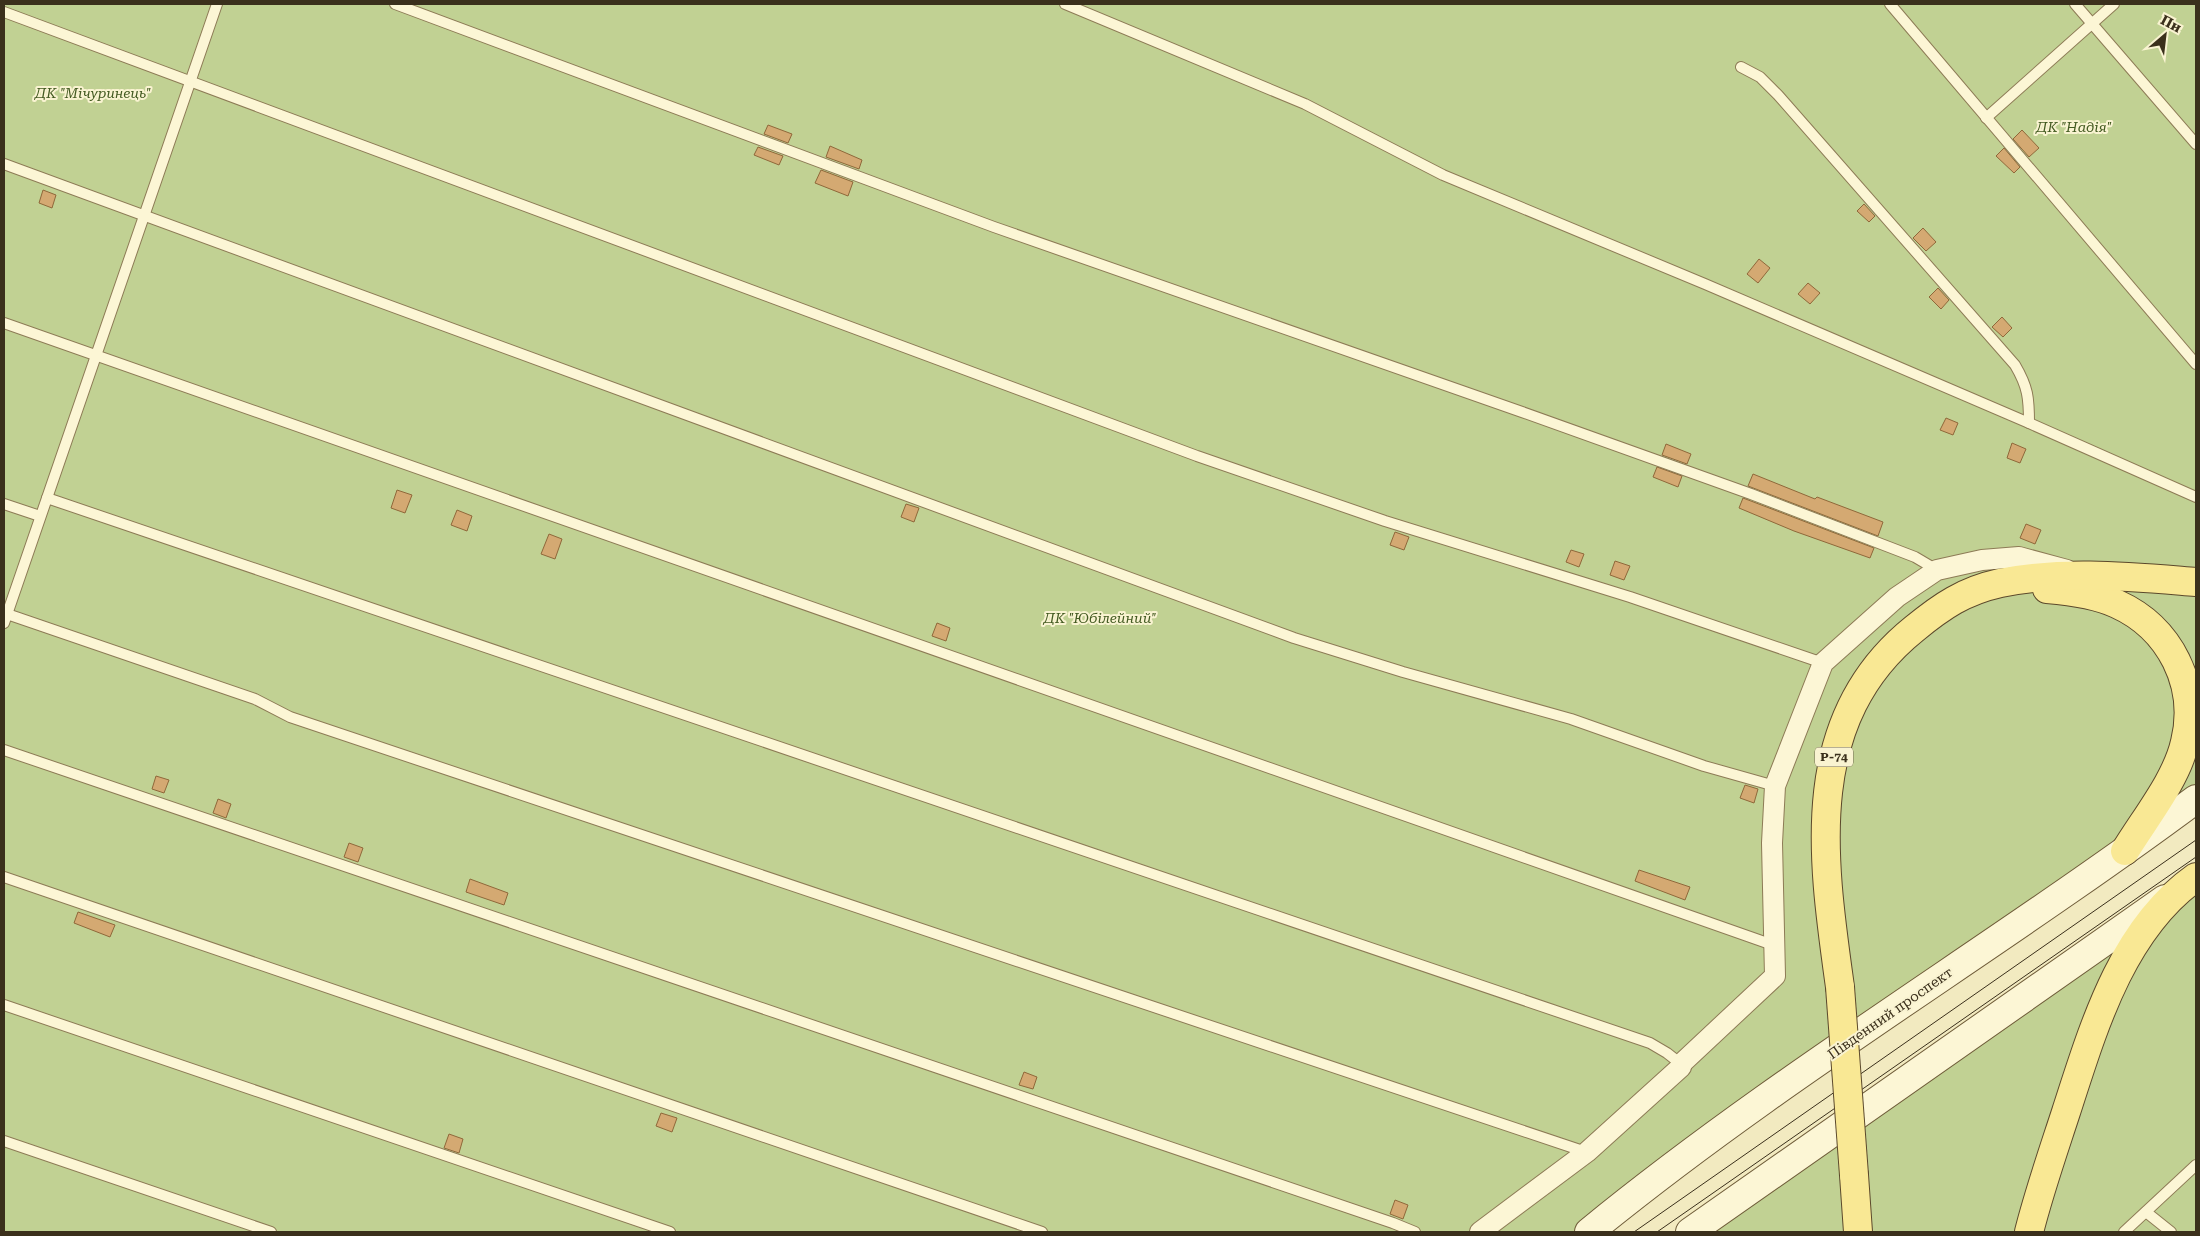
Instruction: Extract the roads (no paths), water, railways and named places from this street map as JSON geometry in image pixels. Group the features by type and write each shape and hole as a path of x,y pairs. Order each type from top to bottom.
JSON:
{"main road":[{"name":"Р-74","path":"1858,1232 1840,987 1828,888 1826,819 1830,774 1841,729 1861,687 1884,656 1946,603 2000,583 2093,575 2196,582"},
{"path":"1978,590 2041,588 2077,593 2117,604 2155,629 2179,664 2184,678 2189,709 2185,742 2178,765 2167,785 2125,851"},
{"name":"Південний проспект","path":"1589,1232 1652,1180 1761,1102 2125,851 2196,799"},
{"path":"1690,1232 2186,884"},
{"path":"2029,1232 2082,1060 2106,1000 2124,963 2143,931 2186,884"}],"street":[{"path":"1480,1232 1587,1152 1775,976 1772,843 1775,786 1823,663 1897,596 1937,570 1982,560 2019,557 2093,575"}],"lane":[{"path":"217,4 5,619 255,699 300,721 1587,1152"},
{"path":"396,4 994,227 1751,494 1915,557 1937,570"},
{"path":"1065,4 1305,104 1444,175 2029,423 2196,497"},
{"path":"1890,4 2196,364"},
{"path":"2075,4 2196,144"},
{"path":"1986,118 2114,4"},
{"path":"4,12 1197,456 1385,521 1630,597 1823,663"},
{"path":"1741,67 1760,77 1778,95 2015,365 2024,381 2029,398 2029,423"},
{"path":"4,164 1294,638 1403,672 1571,719 1704,766 1775,786"},
{"path":"4,324 1773,945"},
{"path":"47,498 1640,1040 1667,1053 1681,1066"},
{"path":"4,504 40,516"},
{"path":"4,750 1415,1232"},
{"path":"4,877 1042,1232"},
{"path":"4,1005 670,1232"},
{"path":"4,1141 270,1232"},
{"path":"2124,1232 2196,1165"},
{"path":"2146,1212 2171,1232"}],"tram line":[{"path":"1634,1232 2196,840"},
{"path":"1657,1232 2196,857"}],"park label":[{"name":"ДК \"Мічуринець\"","path":"93,93"},
{"name":"ДК \"Надія\"","path":"2074,127"},
{"name":"ДК \"Юбілейний\"","path":"1100,618"}]}
